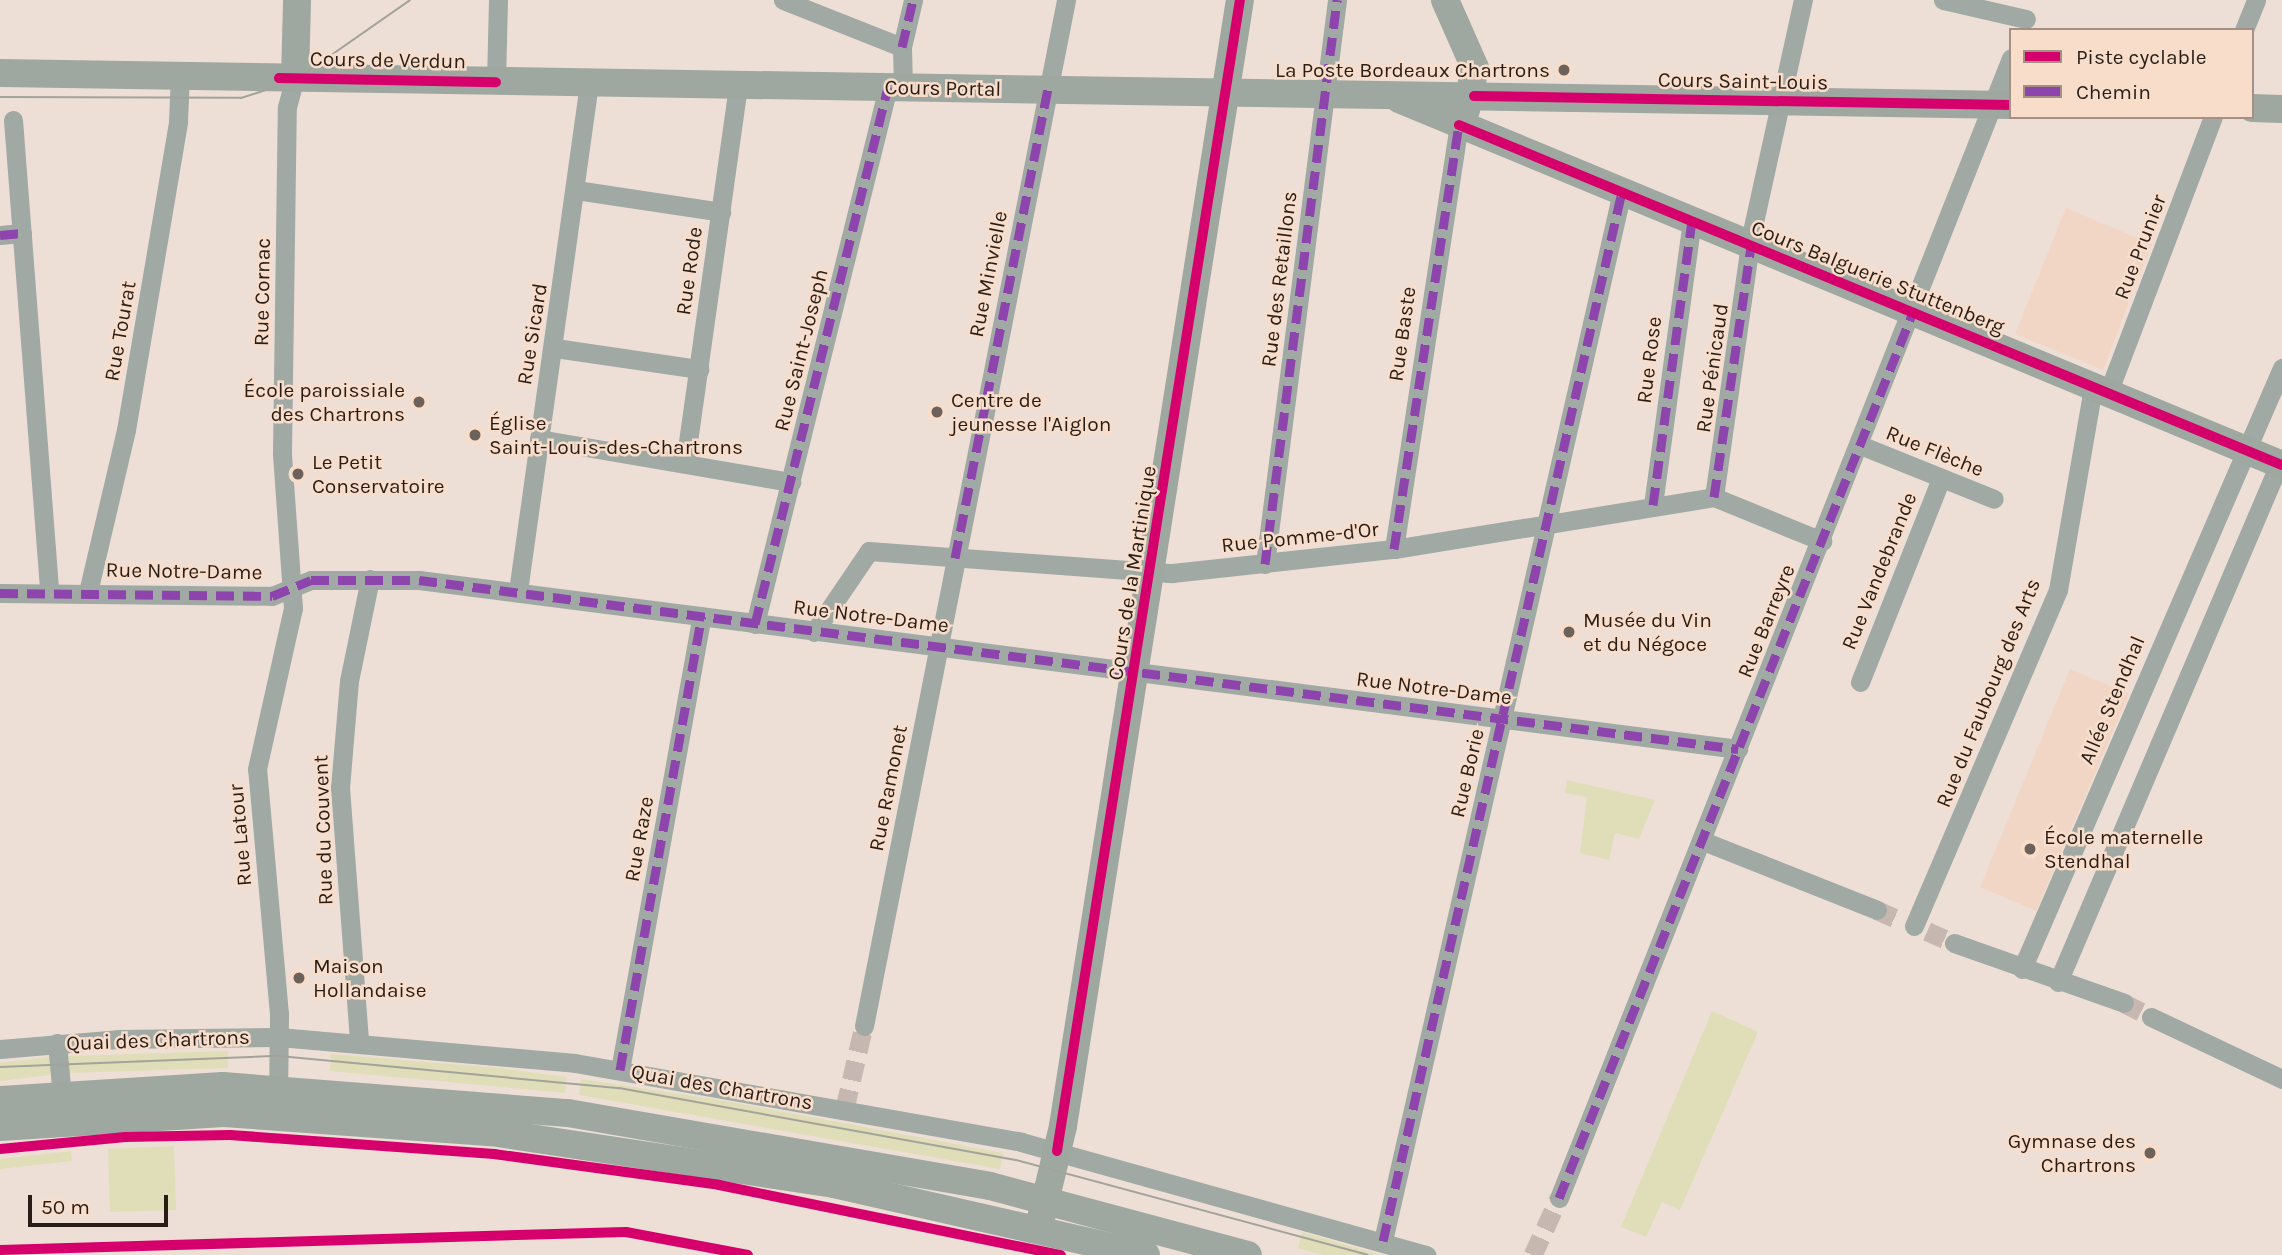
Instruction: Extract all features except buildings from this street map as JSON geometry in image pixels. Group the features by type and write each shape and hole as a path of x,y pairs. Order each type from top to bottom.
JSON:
{"main road":[{"path":"295,78 297,0"},
{"name":"Cours de la Martinique","path":"1042,1213 1057,1151 1240,0"},
{"path":"1445,0 1475,68 1474,96 1459,125"},
{"name":"Cours de Verdun","path":"0,73 496,82"},
{"name":"Cours Portal","path":"496,82 1474,96"},
{"name":"Cours Portal","path":"1390,94 1459,125"},
{"name":"Cours Saint-Louis","path":"1474,96 2002,104"},
{"path":"2254,108 2282,109"},
{"name":"Cours Balguerie Stuttenberg","path":"1459,125 2281,464"},
{"path":"0,1100 62,1106 278,1102 618,1146 1042,1213 1248,1255"},
{"path":"0,1127 62,1106"},
{"path":"1042,1213 1146,1255"}],"street":[{"path":"496,82 498,0"},
{"path":"783,0 902,47"},
{"name":"Rue Saint-Joseph","path":"755,624 895,87 914,0"},
{"name":"Rue Minvielle","path":"955,558 1066,0"},
{"name":"Rue des Retaillons","path":"1265,564 1337,0"},
{"name":"Rue Pénicaud","path":"1714,497 1751,246 1803,0"},
{"path":"1943,0 2027,16"},
{"path":"2245,28 2256,0"},
{"name":"Rue Barreyre","path":"1559,1198 1913,312 2002,104 2009,68"},
{"name":"Rue Tourat","path":"88,592 126,430 178,121 180,76"},
{"name":"Rue Cornac","path":"290,591 282,453 287,107 295,78"},
{"name":"Rue Sicard","path":"518,591 539,439 555,348 589,83"},
{"name":"Rue Rode","path":"685,463 738,85"},
{"name":"Rue Prunier","path":"2101,390 2212,119"},
{"path":"13,120 49,591"},
{"name":"Rue Baste","path":"1394,549 1459,125"},
{"path":"576,190 721,212"},
{"name":"Rue Borie","path":"1383,1241 1622,192"},
{"name":"Rue Rose","path":"1653,505 1692,221"},
{"path":"0,235 22,233"},
{"path":"555,348 699,369"},
{"name":"Allée Stendhal","path":"2022,969 2282,368"},
{"name":"Rue du Faubourg des Arts","path":"1915,926 2057,590 2101,390"},
{"path":"539,439 791,482"},
{"name":"Rue Flèche","path":"1860,445 1994,499"},
{"path":"2058,982 2281,464"},
{"name":"Rue Vandebrande","path":"1860,682 1941,478"},
{"name":"Rue Pomme-d'Or","path":"814,632 869,551 1151,572 1265,564 1394,549 1714,497 1822,541"},
{"name":"Rue Ramonet","path":"864,1026 955,558"},
{"name":"Rue Notre-Dame","path":"0,593 49,591 272,596 290,591 311,580 370,579 518,591 814,632 1738,749"},
{"name":"Rue du Couvent","path":"359,1040 340,788 349,681 370,579"},
{"name":"Rue Latour","path":"278,1102 279,1037 257,769 293,608 290,591"},
{"name":"Rue Raze","path":"620,1070 702,616"},
{"path":"1703,841 1877,910"},
{"path":"1954,943 2058,982 2124,1003"},
{"path":"2151,1017 2282,1079"},
{"name":"Quai des Chartrons","path":"0,1049 57,1043 279,1037 359,1040 620,1070 1057,1151 1427,1255"},
{"path":"57,1043 62,1106"}],"shaded area":[{"path":"2066,208 2152,244 2103,370 2015,334"},
{"path":"2070,669 2129,694 2036,911 1980,887"}],"green space":[{"path":"1567,780 1655,800 1639,839 1615,833 1609,860 1580,853 1587,797 1565,793"},
{"path":"1712,1011 1758,1032 1680,1210 1662,1202 1646,1237 1621,1227"},
{"path":"228,1051 228,1068 69,1073 68,1056"},
{"path":"331,1054 499,1068 567,1077 565,1093 330,1071"},
{"path":"49,1057 51,1075 0,1081 0,1063"},
{"path":"581,1079 726,1101 1003,1153 1000,1169 579,1095"},
{"path":"174,1146 176,1210 110,1212 108,1149"},
{"path":"71,1151 72,1161 0,1169 0,1159"},
{"path":"1302,1232 1380,1255 1322,1255 1298,1248"}],"tunnel":[{"path":"1877,910 1902,921"},
{"path":"1927,931 1954,943"},
{"path":"2124,1003 2151,1017"},
{"path":"845,1108 864,1026"},
{"path":"1533,1255 1559,1198"}],"tram line":[{"path":"0,97 241,98 294,81 410,0"},
{"path":"0,1067 279,1056 619,1088 1016,1160 1367,1255"}],"marked path":[{"path":"902,47 913,0"},
{"path":"1265,564 1337,0"},
{"path":"755,624 888,87"},
{"path":"955,558 1048,89"},
{"path":"1394,549 1459,125"},
{"path":"1383,1241 1622,192"},
{"path":"1653,505 1692,221"},
{"path":"0,235 22,233"},
{"path":"1714,497 1751,246"},
{"path":"1559,1198 1913,312"},
{"path":"0,593 272,596 311,580 419,580 1738,749"},
{"path":"620,1070 702,616"}],"cycle path":[{"path":"1057,1151 1240,0"},
{"path":"279,78 496,82"},
{"path":"1474,96 2009,105"},
{"path":"1459,125 2282,465"},
{"path":"0,1149 125,1137 230,1135 494,1154 719,1185 1061,1255"},
{"path":"0,1250 626,1232 748,1255"}],"place":[{"name":"La Poste Bordeaux Chartrons","path":"1564,70"},
{"name":"École paroissiale des Chartrons","path":"419,402"},
{"name":"Centre de jeunesse l'Aiglon","path":"937,412"},
{"name":"Église Saint-Louis-des-Chartrons","path":"475,435"},
{"name":"Le Petit Conservatoire","path":"298,474"},
{"name":"Musée du Vin et du Négoce","path":"1569,632"},
{"name":"École maternelle Stendhal","path":"2030,849"},
{"name":"Maison Hollandaise","path":"299,978"},
{"name":"Gymnase des Chartrons","path":"2150,1153"}]}
